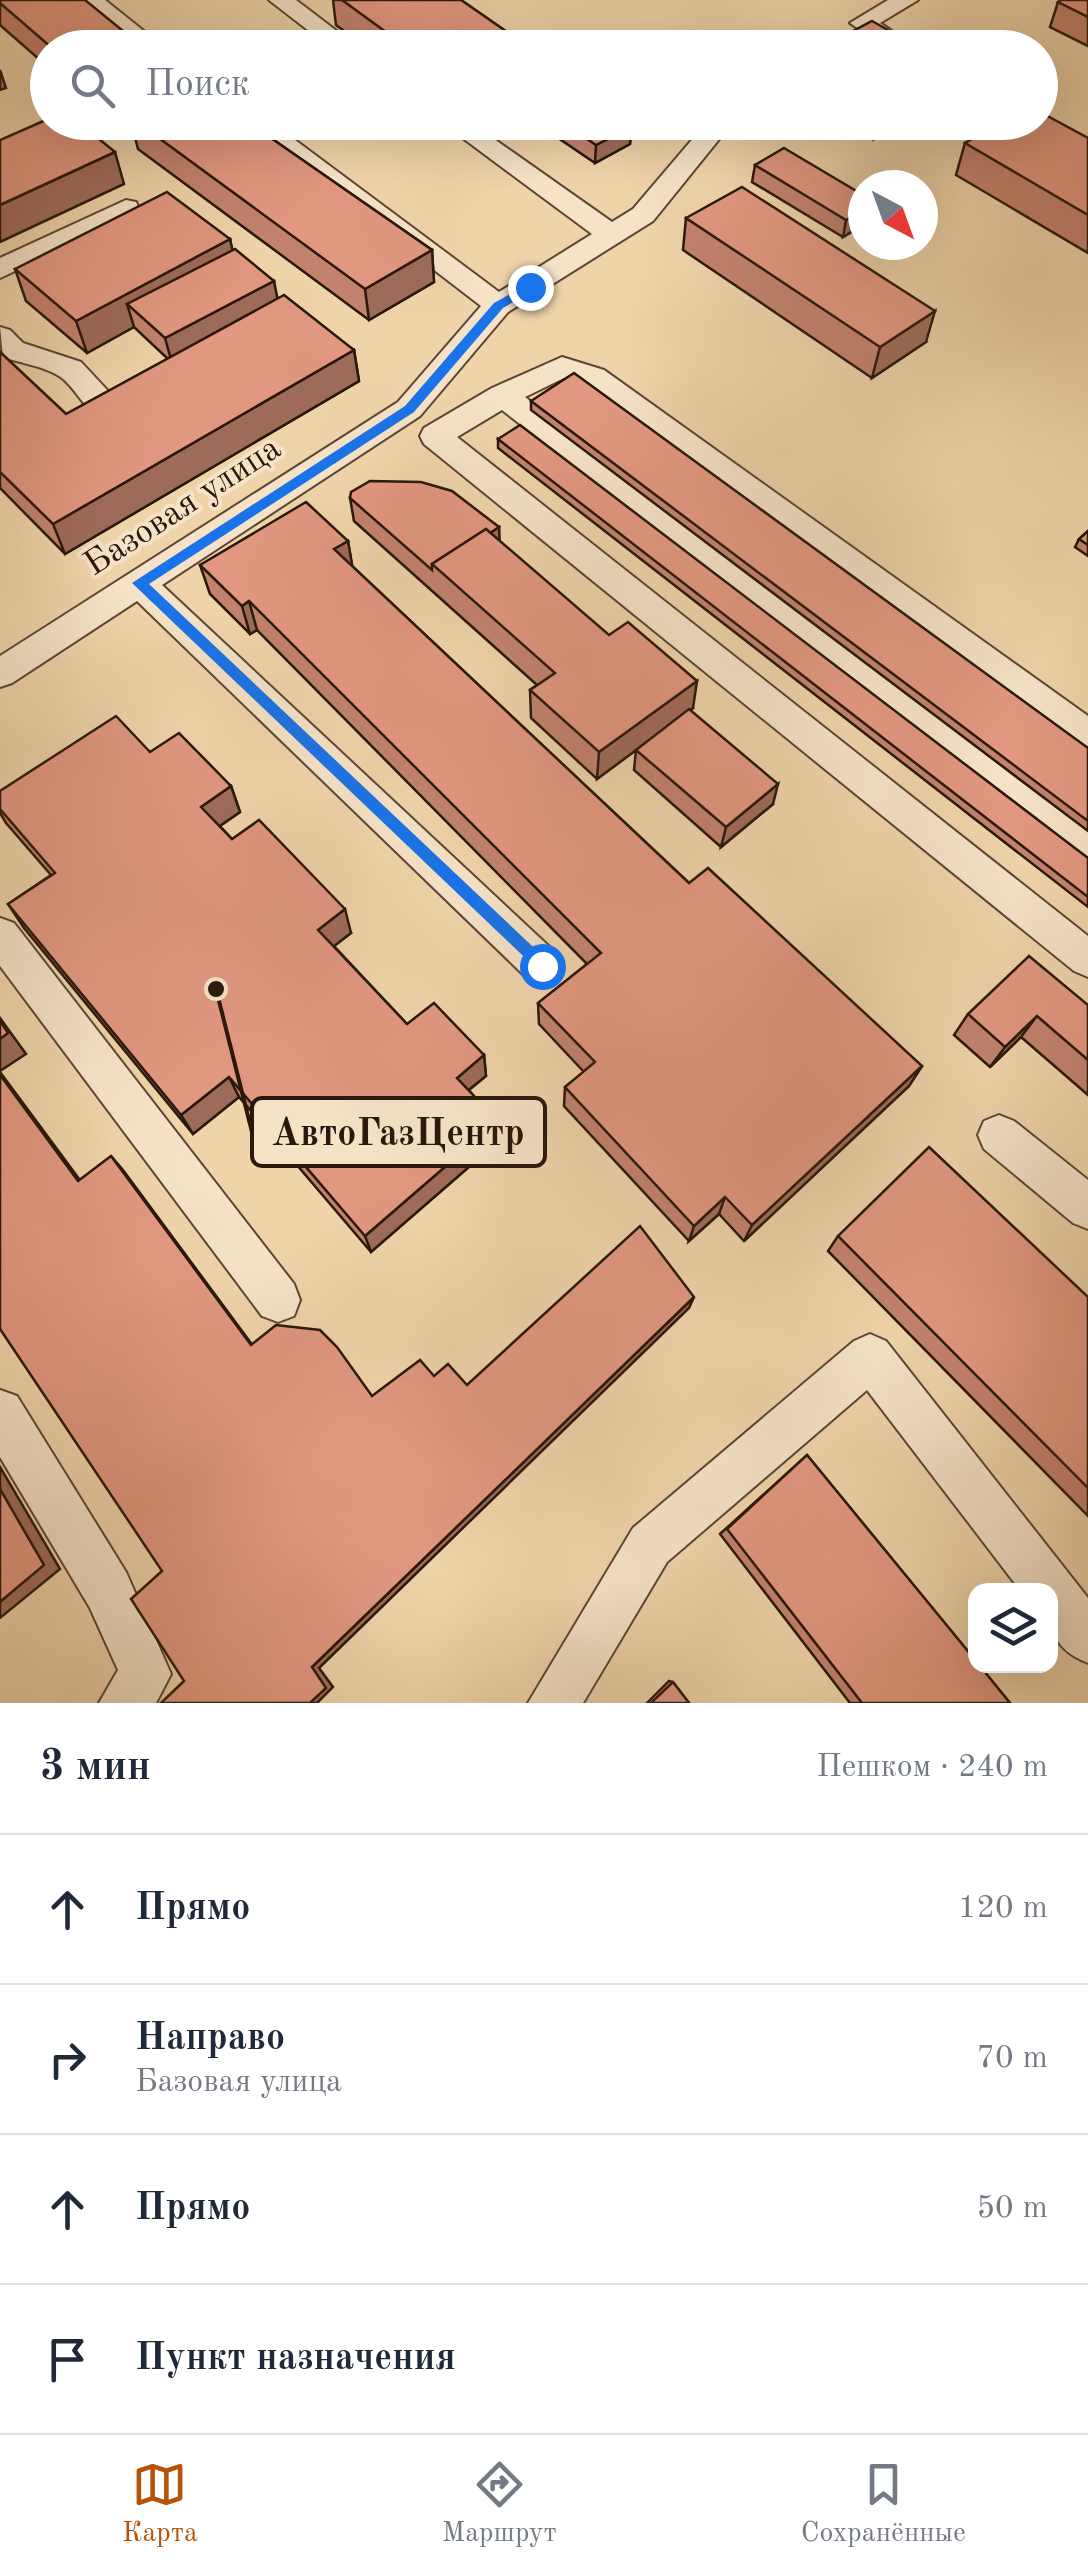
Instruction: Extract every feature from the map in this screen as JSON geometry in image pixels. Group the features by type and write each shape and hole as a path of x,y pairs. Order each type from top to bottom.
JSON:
{"street":[{"path":"90,0 129,30"},
{"path":"280,0 322,30"},
{"path":"852,30 906,0"},
{"path":"862,23 874,30"},
{"path":"278,140 498,306"},
{"path":"478,140 611,235"},
{"name":"Базовая улица","path":"0,673 409,409 498,306 643,215 706,140"},
{"path":"0,270 126,208"},
{"path":"4,348 71,369 110,413"},
{"path":"1088,736 593,377 562,367 504,395 435,436 1088,960"},
{"path":"504,395 1088,844"},
{"path":"409,409 468,416"},
{"path":"139,583 542,966"},
{"path":"0,936 278,1300"},
{"path":"1000,1135 1088,1208"},
{"path":"554,1703 650,1545 870,1357 1088,1638"},
{"path":"0,1413 108,1590 146,1674 125,1703"}],"building":[{"path":"85,0 122,30 31,30 0,3"},
{"path":"342,0 461,0 504,30 383,30"},
{"path":"1088,0 1088,17 1058,2"},
{"path":"872,21 888,30 855,30"},
{"path":"1058,122 1088,138 1088,215 965,143 1058,140"},
{"path":"30,127 30,140 100,140 115,152 0,205 0,140"},
{"path":"162,140 274,140 432,250 365,289"},
{"path":"784,148 848,186 848,219 846,220 755,165"},
{"path":"742,187 848,255 848,260 856,260 935,311 880,347 686,218"},
{"path":"167,192 230,239 76,321 15,269"},
{"path":"235,249 274,281 165,338 127,304"},
{"path":"284,295 354,350 53,524 0,472 0,352 66,414"},
{"path":"574,373 1088,748 1088,821 531,401"},
{"path":"520,425 1088,858 1088,897 498,439"},
{"path":"370,481 421,482 452,491 499,527 490,533 486,529 432,564 432,570 350,498 351,492"},
{"path":"306,502 348,541 334,549 689,883 708,868 922,1066 752,1225 725,1197 694,1226 565,1087 595,1062 538,1003 601,953 249,601 242,606 200,565"},
{"path":"486,529 609,635 628,622 697,681 599,752 530,690 555,673 432,564"},
{"path":"1088,531 1088,545 1079,539"},
{"path":"689,709 778,784 726,827 636,750"},
{"path":"116,716 150,752 179,733 231,786 201,807 232,839 259,820 345,909 318,930 407,1024 434,1003 484,1055 457,1078 498,1121 365,1236 229,1077 181,1115 8,904 55,873 0,809 0,791"},
{"path":"1029,956 1088,1005 1088,1060 1037,1016 1005,1047 968,1014"},
{"path":"0,1021 8,1033 0,1039"},
{"path":"0,1075 78,1181 111,1156 251,1345 276,1325 320,1330 372,1396 420,1360 434,1376 448,1364 467,1385 640,1226 694,1297 312,1667 326,1688 310,1703 161,1703 184,1681 131,1599 162,1571 0,1329"},
{"path":"929,1147 1088,1297 1088,1488 838,1236"},
{"path":"807,1455 968,1651 968,1673 986,1673 1010,1703 862,1703 727,1529"},
{"path":"0,1489 44,1565 0,1602"},
{"path":"673,1682 689,1703 651,1703"}],"place":[{"name":"АвтоГазЦентр","path":"216,989"}],"route":[{"path":"530,287 498,306 409,409 139,583 542,966"}]}
